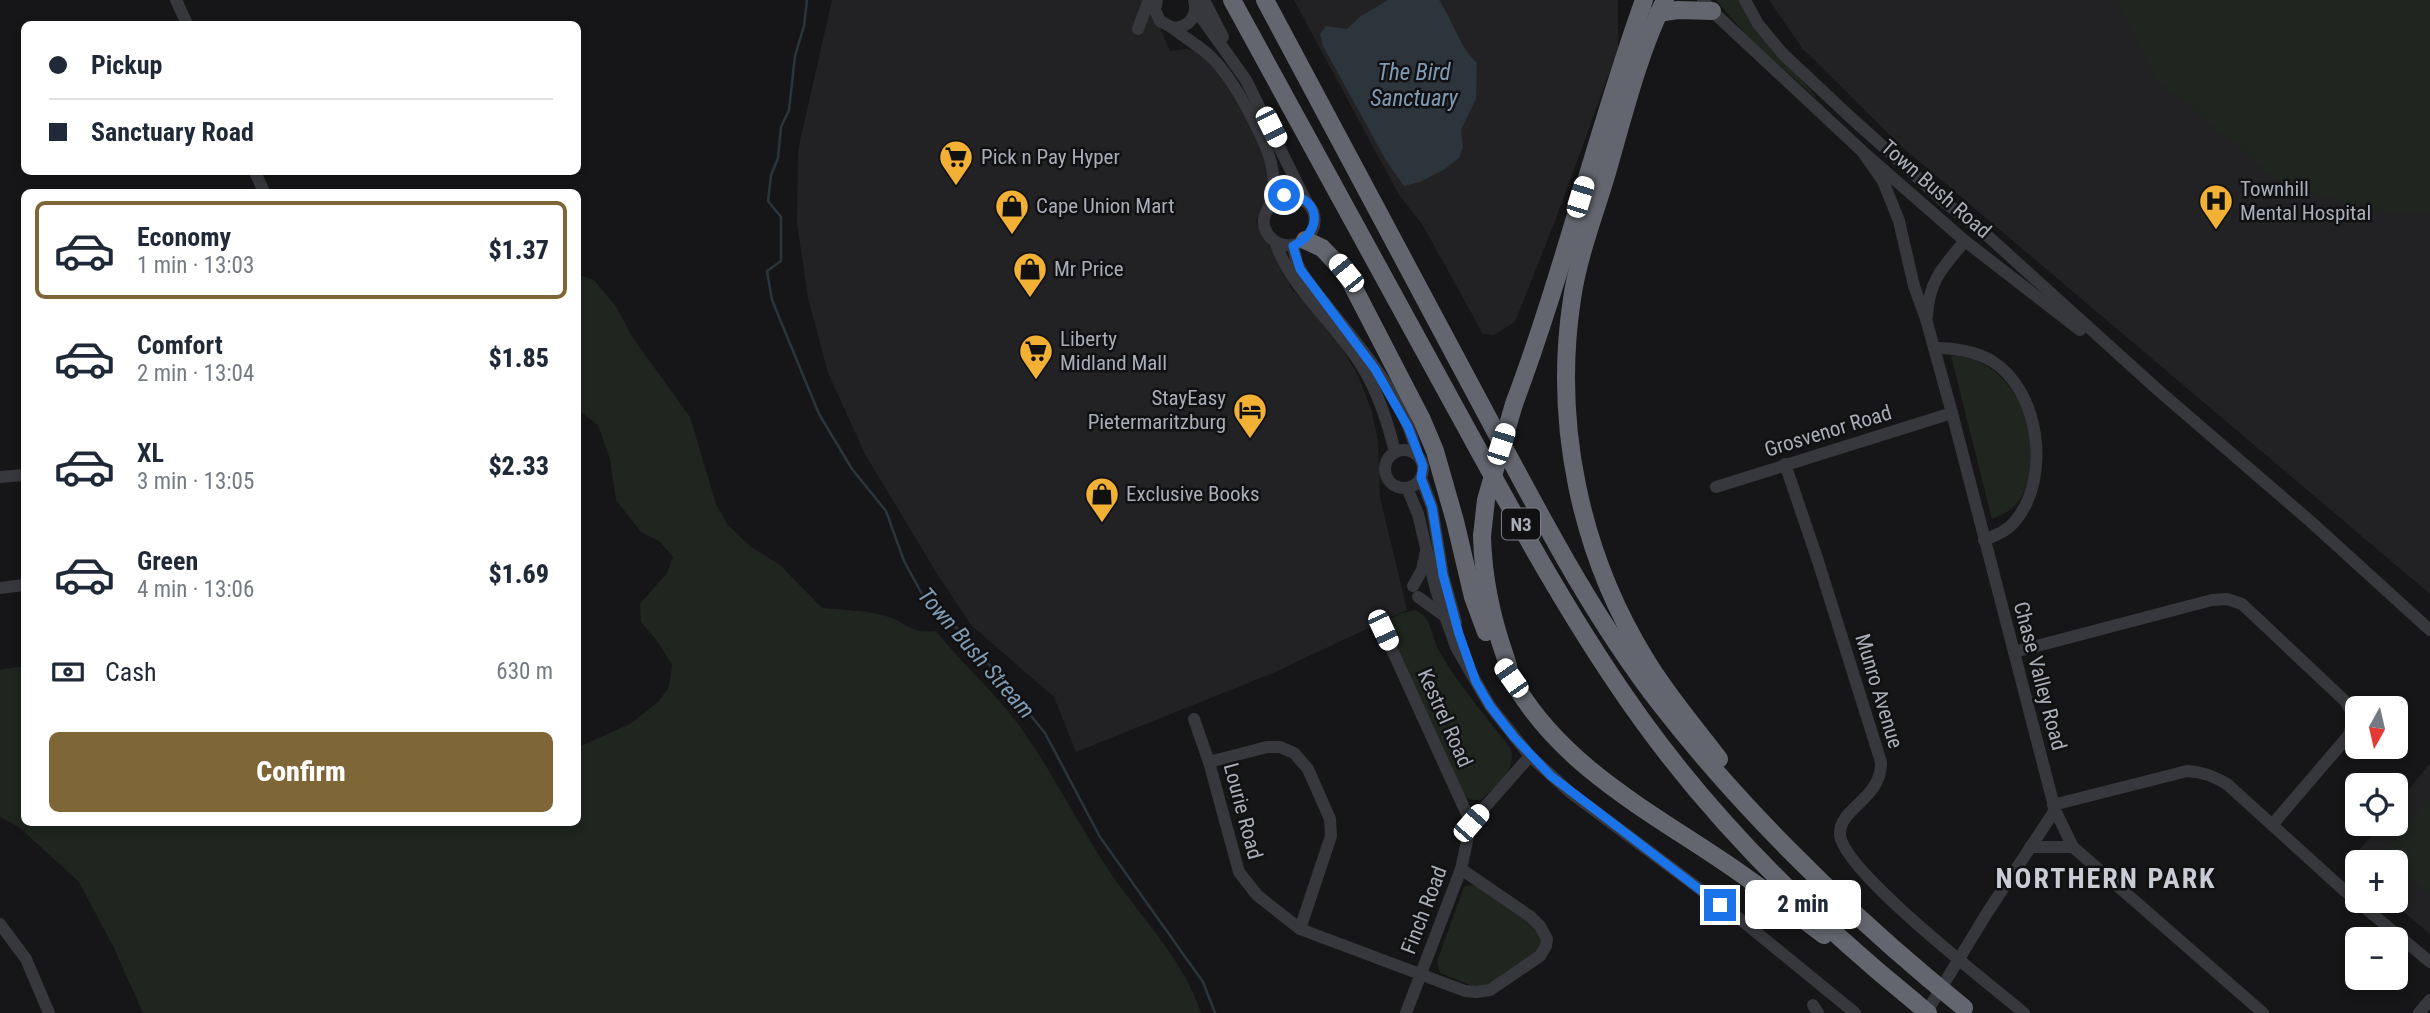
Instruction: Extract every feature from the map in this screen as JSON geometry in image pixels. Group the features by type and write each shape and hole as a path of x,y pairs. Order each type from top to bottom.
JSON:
{"highway":[{"name":"N3","path":"1232,0 1506,499 1603,664 1650,731 1753,855 1923,1009"},
{"name":"N3","path":"1265,0 1531,498 1614,638 1700,753 1749,806 1849,907 1966,1010"},
{"path":"1511,678 1489,605 1484,578 1482,536 1486,500 1642,0"},
{"path":"1707,6 1678,10 1661,7 1612,153 1576,279 1566,367 1567,425 1577,488 1586,523 1624,617 1646,660 1735,781 1749,806"},
{"path":"1299,243 1329,254 1346,273 1422,420 1435,451 1473,597 1494,649 1544,724 1574,757 1597,776 1725,862 1896,986"}],"street":[{"path":"176,0 186,21"},
{"path":"1138,29 1149,0"},
{"path":"1157,0 1156,14 1166,26 1173,28 1214,60 1233,84 1273,168 1271,202"},
{"name":"Town Bush Road","path":"1745,0 1758,24 1783,54 1947,204 1990,238 2430,630"},
{"path":"1173,28 1188,24 1198,3"},
{"path":"1198,3 1271,127 1312,210 1315,221 1312,232 1299,243 1283,245 1275,242"},
{"name":"Town Bush Road","path":"1707,6 1862,151 1965,241 2158,390"},
{"name":"Chase Valley Road","path":"1862,151 1889,194 1904,239 1914,286 1952,413 2054,808 2073,847"},
{"path":"1306,201 1300,197 1284,195 1271,202 1265,210 1264,226 1275,242 1286,270 1350,348 1366,373 1377,395 1395,452"},
{"path":"1947,204 1962,225 1965,241 1990,238"},
{"name":"Chase Valley Road","path":"1926,319 1933,281 1965,241"},
{"path":"1299,243 1297,262 1304,276 1385,384 1408,427 1423,466 1421,478 1417,484 1407,488 1393,484 1386,475 1386,462 1395,452 1406,450 1417,455"},
{"path":"1934,348 1958,350 1992,361 2023,397 2035,425 2038,445 2036,465 2024,509 2010,526 1984,540"},
{"name":"Grosvenor Road","path":"1716,486 1952,413"},
{"name":"Munro Avenue","path":"1785,464 1881,762 1877,785 1843,823 1840,836 1842,844 1866,877 2024,1013"},
{"path":"0,477 21,475"},
{"path":"1421,478 1432,507 1443,575 1476,682"},
{"path":"1407,488 1418,514 1436,590 1457,647 1490,706 1530,756 1571,793 1740,919 1855,1013"},
{"path":"1427,548 1416,592 1446,617"},
{"path":"0,588 21,585"},
{"path":"2014,652 2212,600 2242,604 2345,701 2354,716 2349,735 2272,825"},
{"name":"Kestrel Road","path":"1383,630 1471,823"},
{"name":"Lourie Road","path":"1194,719 1209,762 1239,872 1256,895 1300,929 1465,991 1490,990 1534,960 1546,946 1545,933 1540,926 1461,869"},
{"path":"1209,762 1267,747 1280,747 1294,753 1308,769 1330,819 1331,836 1300,929"},
{"name":"Finch Road","path":"1406,1013 1461,869 1471,823 1530,756"},
{"path":"1923,1009 2054,808 2187,771 2200,771 2227,784 2346,892 2430,962"},
{"path":"2030,847 2073,847 2263,1013"},
{"path":"0,924 26,959 48,1013"},
{"path":"2419,1013 2430,1000"}],"shaded area":[{"path":"832,0 1150,0 1170,51 1187,49 1202,53 1212,62 1252,128 1268,169 1265,202 1256,221 1293,291 1342,347 1358,376 1371,409 1378,440 1380,497 1407,610 1273,673 1076,752 1054,697 971,625 936,572 865,454 828,373 808,298 797,223 798,150"},
{"path":"1294,0 1618,0 1618,49 1515,322 1494,335 1483,334 1422,224 1399,195"},
{"path":"1716,0 1741,0 1819,101 1747,36"},
{"name":"Townhill Mental Hospital","path":"1769,0 2430,0 2430,594 1902,147 1802,48"},
{"path":"2116,0 2430,0 2430,214 2385,212 2285,186 2159,81"},
{"path":"581,276 594,280 617,308 633,338 690,417 716,504 727,524 751,547 780,565 822,608 872,613 889,617 916,630 936,631 1021,728 1114,878 1163,942 1185,976 1201,1013 143,1013 114,948 79,882 19,827 0,817 0,670 21,666 21,826 581,826 581,746 630,724 658,702 669,687 672,665 641,622 640,604 667,573 673,557 659,541 641,532 616,500 610,459 598,425 581,412"},
{"path":"1951,356 1978,361 1999,375 2016,396 2035,438 2025,490 2011,509 1992,519"},
{"path":"1415,610 1421,613 1428,623 1439,651 1455,677 1511,749 1511,765 1508,771 1481,800 1464,797 1379,624"},
{"path":"2430,763 2430,934 2405,913 2408,913 2408,850 2359,850 2371,836 2408,836 2408,790"},
{"path":"2430,798 2430,893 2408,875 2408,850 2387,850 2399,836 2408,836 2408,825"},
{"path":"1477,884 1544,933 1539,954 1480,989 1440,973 1437,961 1464,887"}],"water":[{"name":"The Bird Sanctuary","path":"1388,0 1439,0 1465,49 1477,63 1476,99 1461,130 1463,147 1459,158 1420,182 1404,186 1387,162 1323,46 1320,34 1326,26 1347,29 1361,16"}],"waterway":[{"name":"Town Bush Stream","path":"807,0 804,26 795,56 789,110 781,127 778,158 771,175 768,201 781,217 781,261 767,271 772,300 819,414 852,469 886,511 904,561 927,603 965,635 1045,733 1100,837 1203,982 1215,1013"}],"place":[{"name":"Pick n Pay Hyper","path":"956,187"},
{"name":"Townhill Mental Hospital","path":"2216,231"},
{"name":"Cape Union Mart","path":"1012,236"},
{"name":"Mr Price","path":"1030,299"},
{"name":"Liberty Midland Mall","path":"1036,381"},
{"name":"StayEasy Pietermaritzburg","path":"1250,440"},
{"name":"Exclusive Books","path":"1102,524"}],"district":[{"name":"NORTHERN PARK","path":"2106,878"}],"route":[{"path":"1284,195 1300,197 1306,201 1315,221 1312,232 1305,240 1293,246 1300,269 1385,384 1415,444 1424,470 1421,478 1432,507 1443,575 1459,634 1476,682 1490,706 1530,756 1551,776 1720,905"}]}
